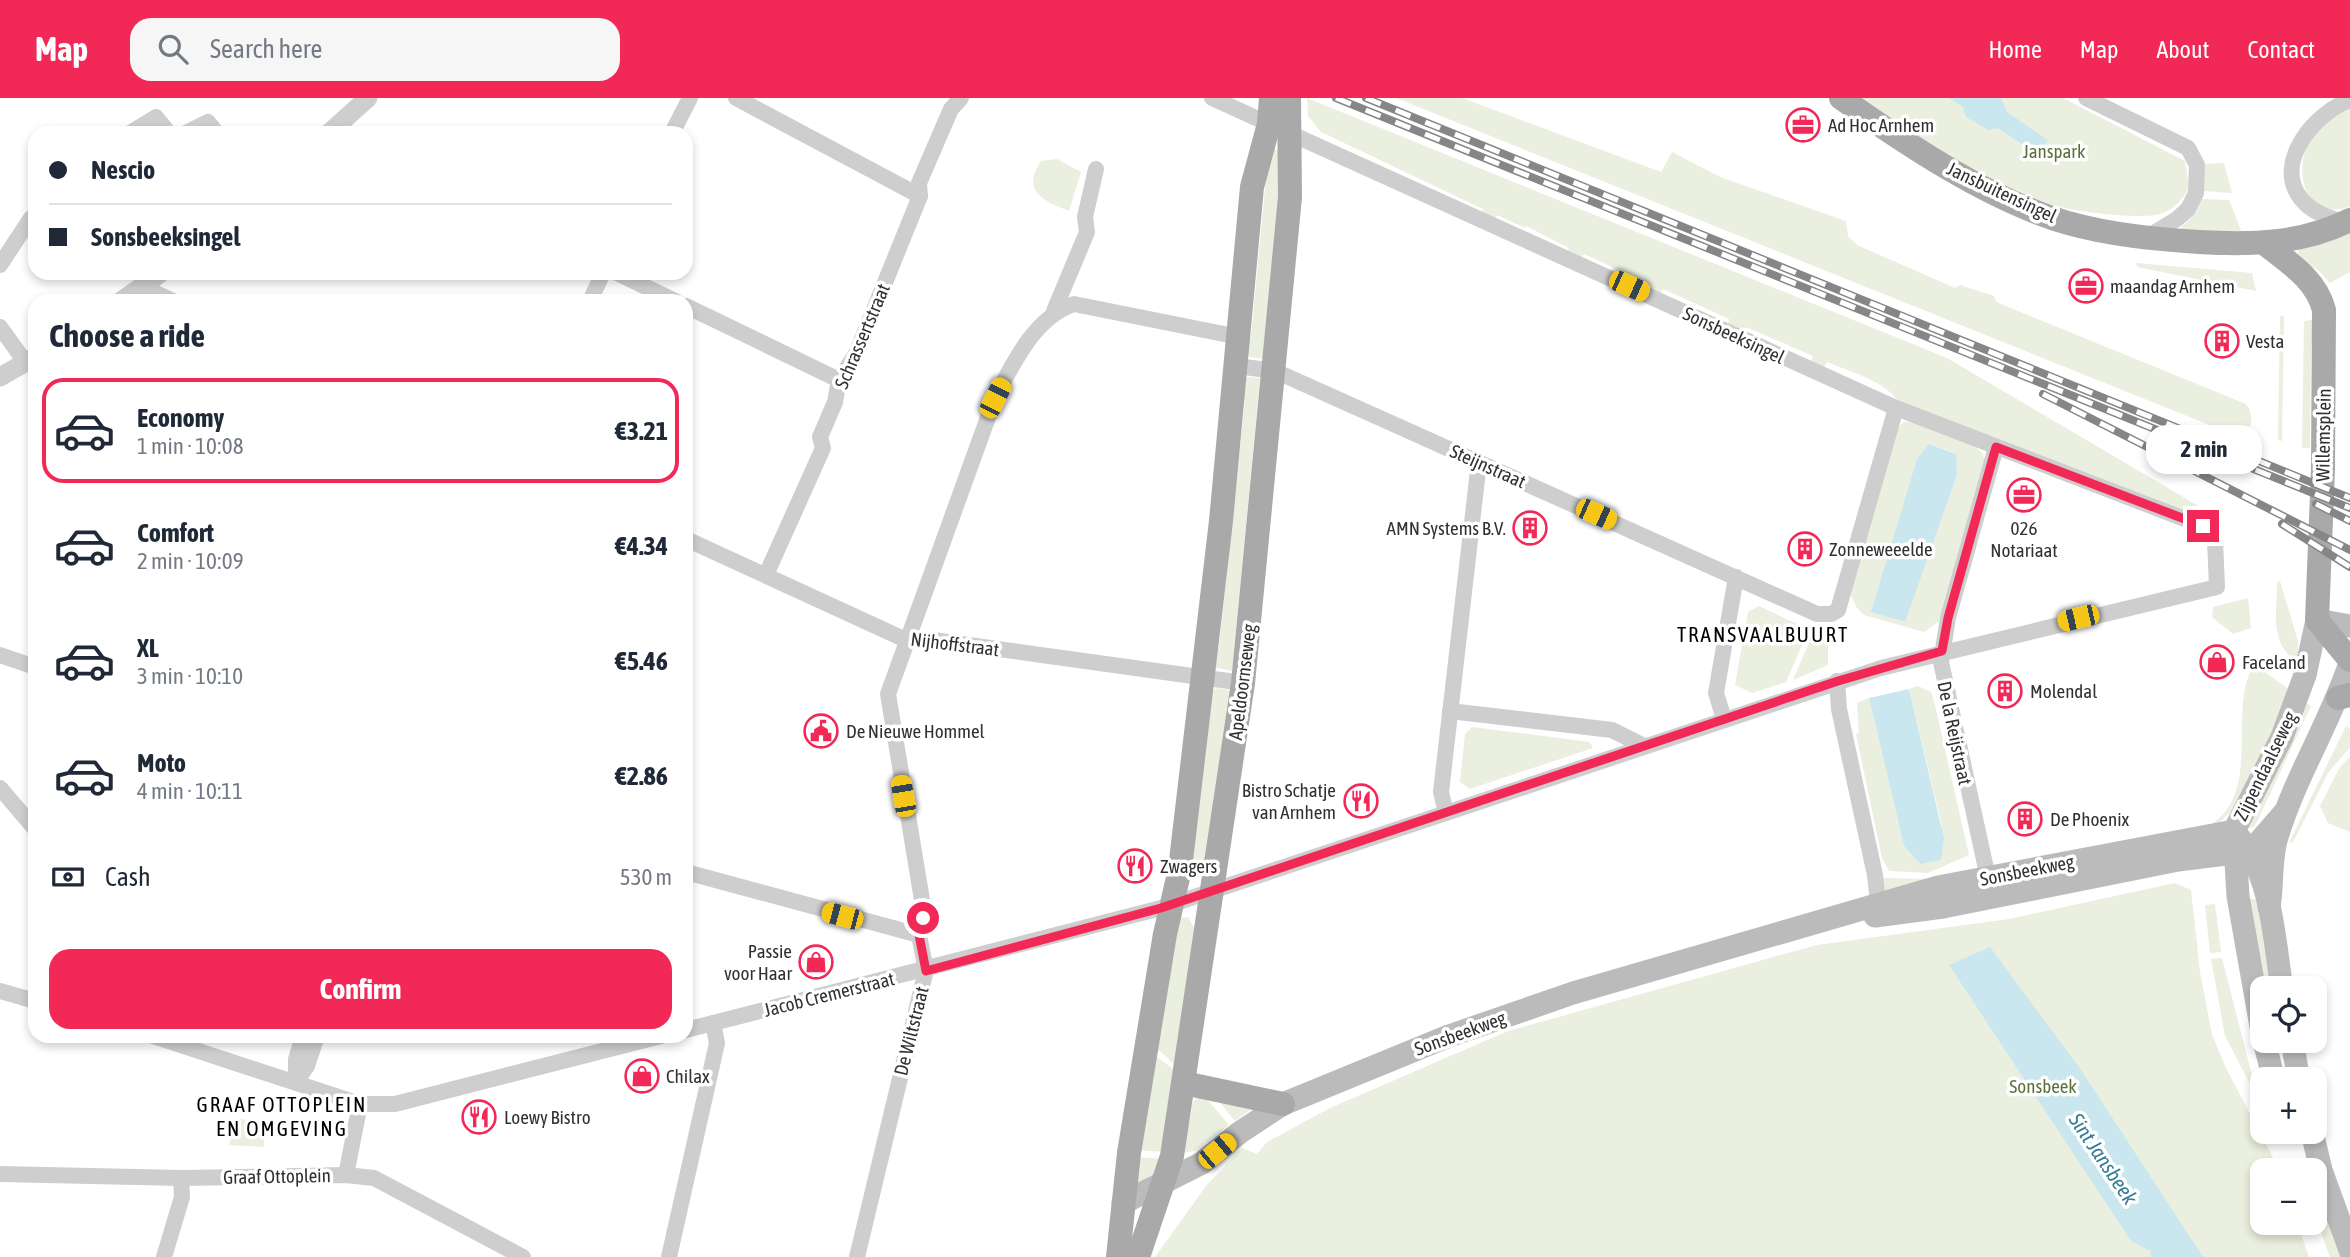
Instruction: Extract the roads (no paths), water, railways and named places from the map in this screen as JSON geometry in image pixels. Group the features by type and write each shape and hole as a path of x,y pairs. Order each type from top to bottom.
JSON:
{"main road":[{"name":"Apeldoornseweg","path":"1138,1257 1164,1182 1184,1083 1243,683 1290,197 1279,128 1271,98"},
{"name":"Apeldoornseweg","path":"1118,1257 1123,1203 1165,933 1174,903 1203,678 1237,366 1252,187 1279,128 1289,98"},
{"name":"Jansbuitensingel","path":"1841,98 1952,171 2039,213 2067,223 2144,238 2280,249"},
{"path":"2280,249 2348,221"},
{"name":"Willemsplein","path":"2280,249 2319,291 2324,310 2323,469 2317,620"},
{"path":"2317,620 2350,626"},
{"path":"2317,620 2350,661"},
{"name":"Zijpendaalseweg","path":"2280,976 2269,907 2243,844 2305,675 2317,620"},
{"name":"Zijpendaalseweg","path":"2269,907 2275,841 2284,813 2344,697 2350,661"},
{"name":"Zijpendaalseweg","path":"2243,844 2284,813"},
{"path":"2243,844 2236,885 2252,976"},
{"name":"Sonsbeekweg","path":"1991,888 2193,859 2243,844"},
{"name":"Sonsbeekweg","path":"1123,1203 1202,1163 1239,1133 1283,1104 1364,1068 1548,1002 1822,919 2243,844"},
{"path":"2193,859 2219,868 2236,885"},
{"path":"1184,1083 1283,1104"},
{"path":"2327,1187 2350,1250"}],"street":[{"path":"337,126 368,98"},
{"path":"676,126 690,98"},
{"path":"736,98 920,196"},
{"name":"Schrassertstraat","path":"766,575 823,447 820,436 835,402 839,380 856,354 920,196 923,174 951,109 961,98"},
{"name":"Sonsbeeksingel","path":"1212,98 1896,408 2203,526 2215,540 2217,587"},
{"path":"2086,98 2188,148 2197,166 2198,180 2192,201 2177,219 2144,238"},
{"path":"2348,221 2309,207 2295,190 2294,173 2300,143 2307,131 2327,111 2350,100"},
{"path":"141,126 156,117 163,126"},
{"name":"De Wiltstraat","path":"857,1257 926,971 919,935 923,906 888,694 995,398 1015,359 1054,310 1087,232 1085,217 1096,169"},
{"path":"0,265 28,223"},
{"path":"131,294 151,280"},
{"path":"632,280 660,294"},
{"path":"142,286 159,294"},
{"path":"1054,310 1073,304 1107,308 1239,337"},
{"path":"693,309 839,380"},
{"path":"3,333 28,358"},
{"path":"0,377 28,361"},
{"name":"Steijnstraat","path":"1237,366 1275,371 1816,614 1831,614 1838,610 1896,408"},
{"name":"De la Reijstraat","path":"1991,888 1942,673 1942,651 1948,618 1996,447"},
{"path":"1446,813 1441,792 1479,462"},
{"name":"Nijhoffstraat","path":"693,542 906,640 926,639 1243,683"},
{"path":"1724,719 1716,692 1736,576"},
{"name":"Jacob Cremerstraat","path":"693,1028 926,971 1174,903 1838,681 1942,651 2217,587"},
{"path":"0,655 28,665"},
{"path":"1838,681 1839,709 1875,874 1879,909"},
{"path":"1450,711 1612,730 1644,746"},
{"path":"0,788 28,821"},
{"path":"693,874 919,935"},
{"path":"0,991 28,999"},
{"path":"669,1257 717,1043 713,1023"},
{"path":"296,1082 296,1059 301,1043"},
{"path":"296,1082 307,1066 315,1043"},
{"path":"203,1044 296,1082 360,1104 395,1104 634,1043"},
{"name":"Graaf Ottoplein","path":"0,1174 181,1178 346,1175 360,1104"},
{"path":"346,1175 374,1178 523,1257"},
{"path":"164,1257 182,1197 181,1178"}],"water":[{"path":"1949,98 2001,98 2007,112 2048,140 2038,155 1998,128 1988,130 1966,117 1963,107"},
{"path":"1929,444 1956,454 1957,475 1905,622 1871,612 1917,459"},
{"path":"1909,689 1944,838 1941,860 1920,864 1904,846 1869,698"},
{"name":"Sint Jansbeek","path":"1990,947 2079,1067 2203,1257 2151,1257 2150,1251 2131,1241 1949,965"}],"railway":[{"path":"1336,98 2350,508"},
{"path":"1366,98 2350,498"},
{"path":"2043,394 2350,550"},
{"path":"2316,504 2350,521"},
{"path":"2282,524 2350,567"}],"place":[{"name":"Ad Hoc Arnhem","path":"1803,125"},
{"name":"maandag Arnhem","path":"2086,286"},
{"name":"Vesta","path":"2222,341"},
{"name":"026 Notariaat","path":"2024,495"},
{"name":"AMN Systems B.V.","path":"1530,528"},
{"name":"Zonneweeelde","path":"1805,549"},
{"name":"Faceland","path":"2217,662"},
{"name":"Molendal","path":"2005,691"},
{"name":"De Nieuwe Hommel","path":"821,731"},
{"name":"Bistro Schatje van Arnhem","path":"1361,801"},
{"name":"De Phoenix","path":"2025,819"},
{"name":"Zwagers","path":"1135,866"},
{"name":"Passie voor Haar","path":"816,962"},
{"name":"Chilax","path":"642,1076"},
{"name":"Loewy Bistro","path":"479,1117"}],"district":[{"name":"TRANSVAALBUURT","path":"1763,635"},
{"name":"GRAAF OTTOPLEIN EN OMGEVING","path":"282,1117"}],"park label":[{"name":"Janspark","path":"2054,151"},
{"name":"Sonsbeek","path":"2043,1086"}]}
